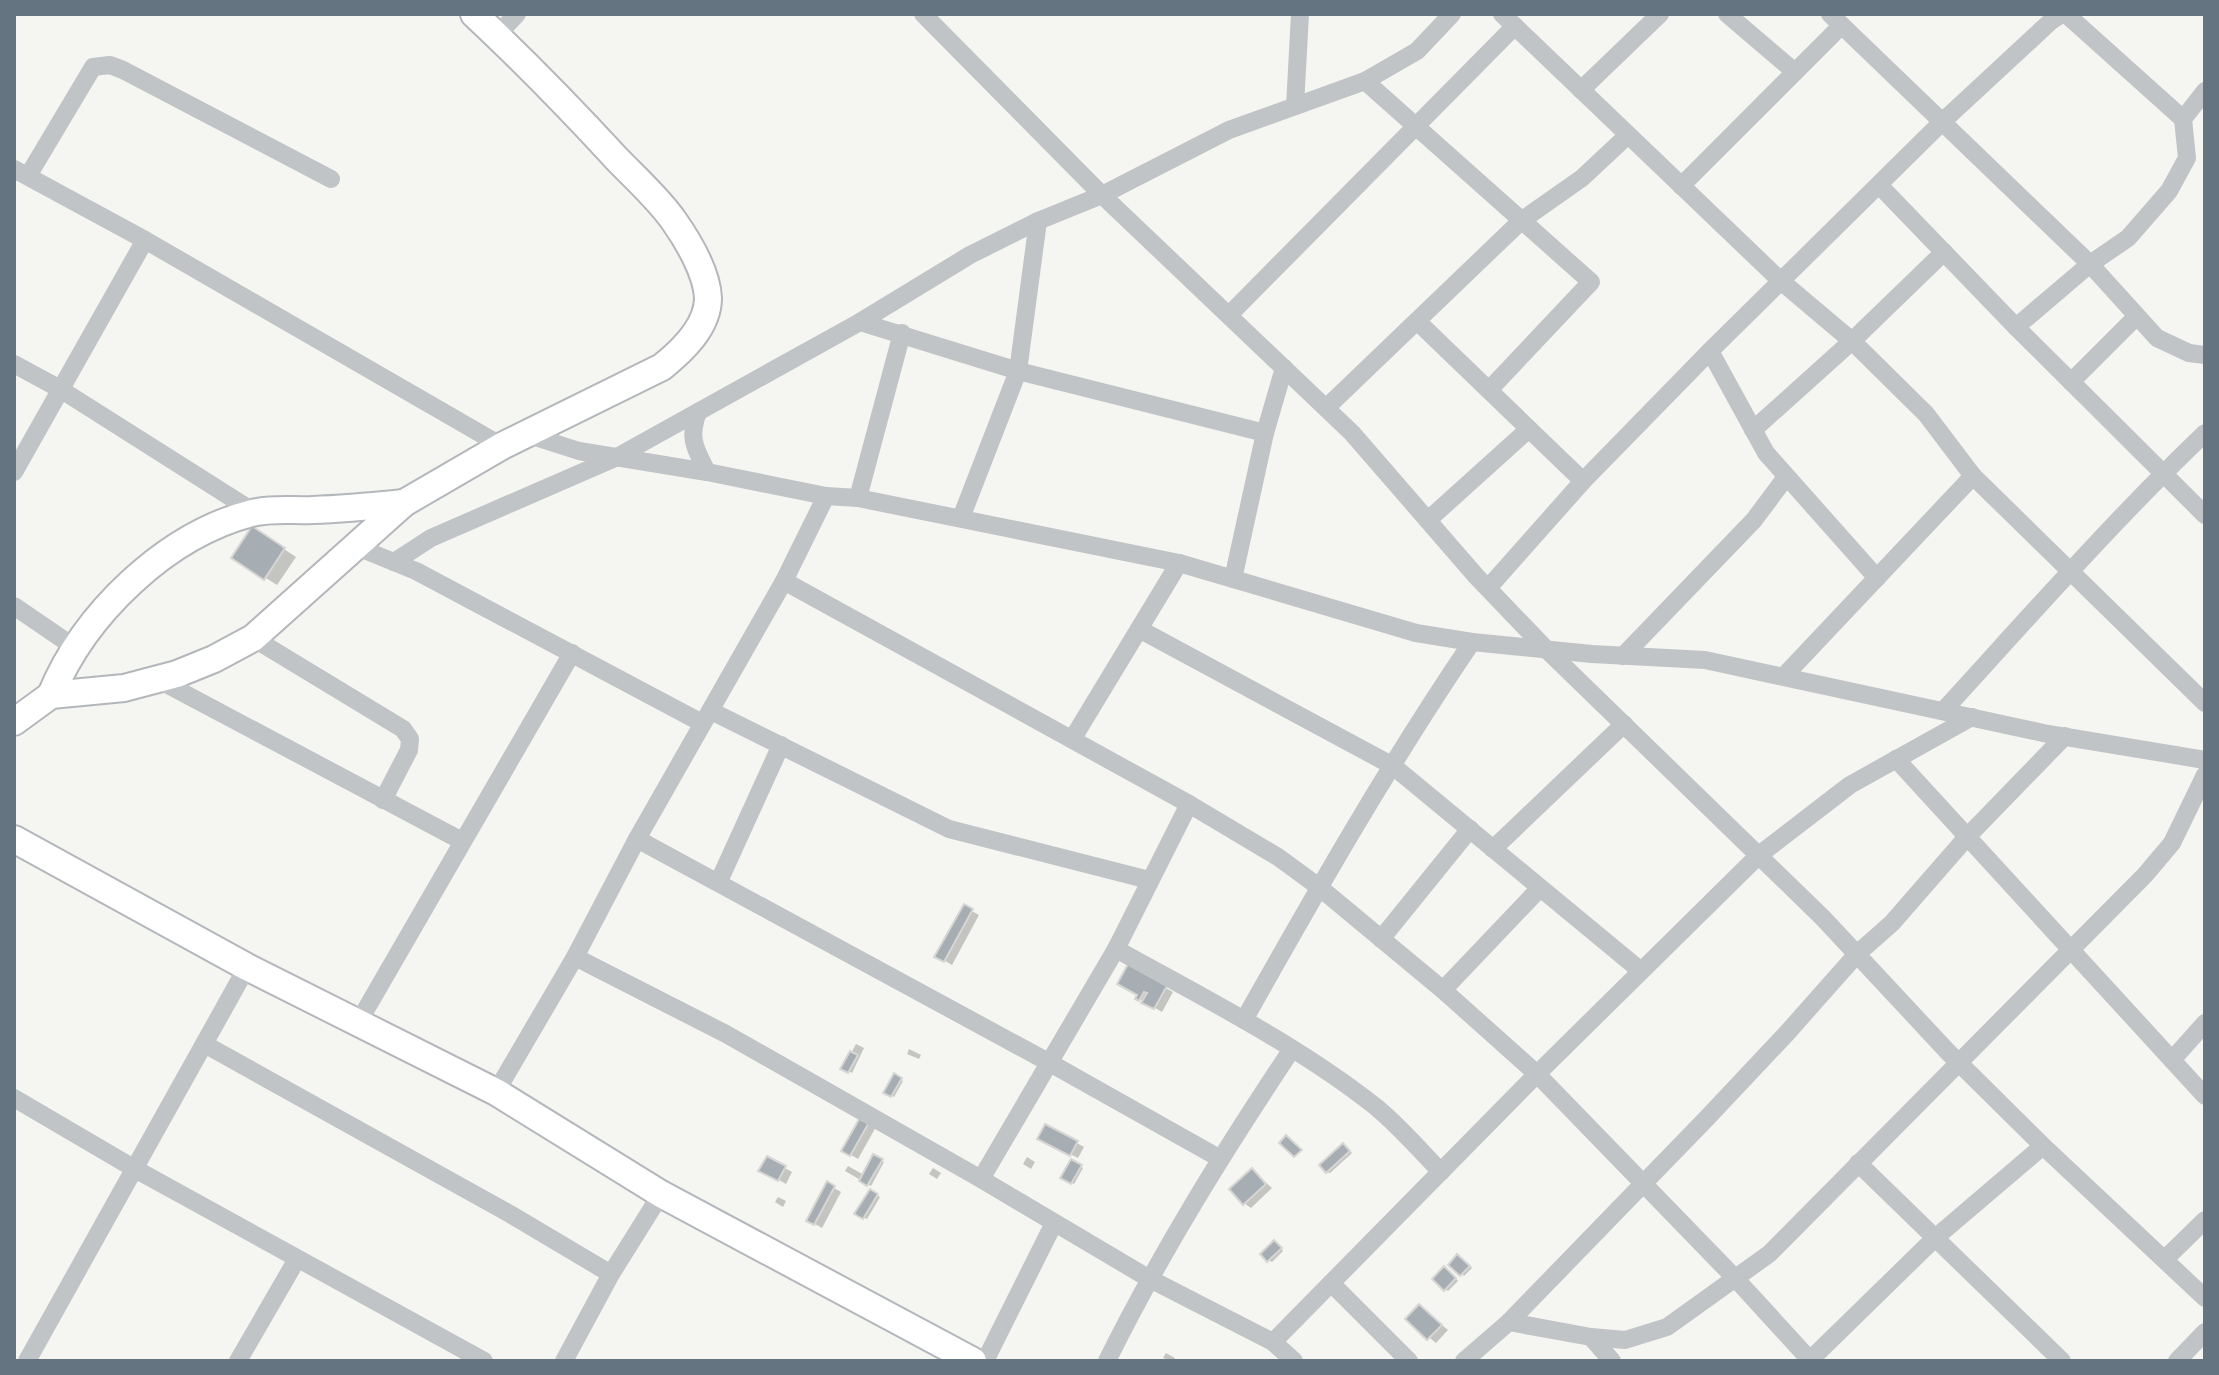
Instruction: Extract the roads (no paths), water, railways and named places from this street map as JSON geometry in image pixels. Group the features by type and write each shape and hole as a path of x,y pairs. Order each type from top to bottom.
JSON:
{"street":[{"path":"14,722 51,695 124,688 157,679 214,659 253,638 404,503 502,446 662,367 693,337 702,322 708,298 697,258 672,217 541,78 474,14"},
{"path":"497,35 517,14"},
{"path":"923,14 1102,195 1352,433 1545,648 1759,855 2043,1146 2205,1298"},
{"path":"1295,106 1300,14"},
{"path":"394,562 431,538 615,458 860,322 970,255 1038,221 1102,195 1229,130 1365,81 1417,51 1452,14"},
{"path":"1581,90 1660,14"},
{"path":"1727,14 1795,72"},
{"path":"1489,587 1583,481 1710,351 1941,123 2055,16 2183,119"},
{"path":"1229,315 1416,127 1509,20 1782,282 1852,341 1926,414 1973,476 2205,703"},
{"path":"1681,186 1795,72 1836,20 2090,264 2157,338 2189,353 2205,355"},
{"path":"331,179 123,70 101,64 93,67 21,172 502,446"},
{"path":"1365,81 1591,282 1489,390"},
{"path":"2016,327 2090,264 2128,238 2169,191 2187,158 2183,119 2205,91"},
{"path":"1326,408 1521,221 1582,178 1628,135"},
{"path":"1879,185 2205,515"},
{"path":"961,518 1018,371 1038,221"},
{"path":"14,472 145,240"},
{"path":"1753,430 1944,252"},
{"path":"2071,382 2137,316"},
{"path":"1417,321 1583,481"},
{"path":"860,322 1018,371 1265,433"},
{"path":"858,498 902,333"},
{"path":"1710,351 1766,453 1877,578"},
{"path":"14,364 60,389 254,512"},
{"path":"1233,579 1265,433 1284,368"},
{"path":"698,412 692,427 692,440 707,472"},
{"path":"1428,520 1529,429"},
{"path":"1943,711 2070,571 2205,433"},
{"path":"529,435 579,451 826,496 858,498 1179,563 1416,633 1472,642 1705,660 2065,736 2205,760"},
{"path":"1784,676 1973,476"},
{"path":"1623,656 1735,541 1786,477"},
{"path":"496,1092 575,957 637,839 784,581 826,496"},
{"path":"51,695 74,647 135,577 212,528 254,512 404,503"},
{"path":"357,547 394,562 706,717 781,745 949,829 1149,880"},
{"path":"1073,738 1179,563"},
{"path":"784,581 1189,804 1278,857 1319,887 1443,990 1537,1074 1735,1278 1809,1360 1935,1238 2043,1146"},
{"path":"17,611 74,647"},
{"path":"1139,629 1393,766 1641,971"},
{"path":"253,638 403,729 410,739 409,750 383,800"},
{"path":"1244,1020 1319,887 1472,642"},
{"path":"358,1023 572,653"},
{"path":"157,679 462,841"},
{"path":"1273,1342 1537,1074 1759,855 1850,785 1972,717"},
{"path":"1493,849 1624,724"},
{"path":"1464,1361 1509,1322 1767,1055 1857,954 1892,923 1967,837 2065,736"},
{"path":"719,881 781,745"},
{"path":"1896,759 2205,1096"},
{"path":"1509,1322 1625,1340 1667,1327 1769,1254 2145,875 2172,843 2205,775"},
{"path":"981,1179 1116,949 1189,804"},
{"path":"1381,939 1470,829"},
{"path":"14,839 247,967 496,1092 661,1194 970,1359 1054,1223"},
{"path":"637,839 719,881 1219,1158"},
{"path":"1443,990 1540,888"},
{"path":"1116,949 1292,1049 1379,1109 1441,1172"},
{"path":"575,957 726,1034 1148,1278 1273,1342 1294,1361"},
{"path":"14,1355 26,1361 247,967"},
{"path":"2172,1060 2205,1023"},
{"path":"206,1045 510,1214 611,1274"},
{"path":"1107,1361 1148,1278 1219,1158 1292,1049"},
{"path":"14,1098 135,1169 484,1361"},
{"path":"1858,1163 2062,1361"},
{"path":"564,1361 611,1274 661,1194"},
{"path":"2165,1259 2205,1220"},
{"path":"238,1361 297,1259"},
{"path":"1331,1283 1409,1361"},
{"path":"2177,1361 2205,1332"},
{"path":"1591,1337 1612,1361"}]}
